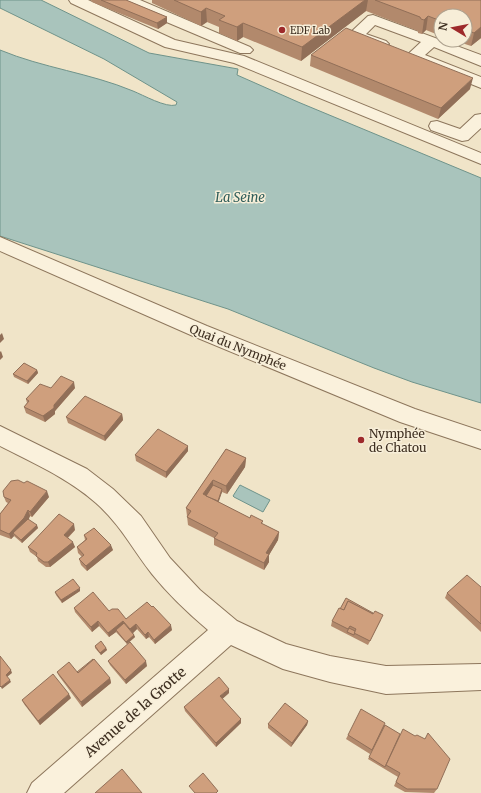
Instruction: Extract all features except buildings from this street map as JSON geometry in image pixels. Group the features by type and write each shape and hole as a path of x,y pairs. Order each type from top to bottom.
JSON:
{"street":[{"path":"76,0 170,44 239,59 481,159"},
{"path":"131,0 136,4 246,50 288,63"},
{"path":"481,61 373,19 356,35 396,49 481,83"},
{"path":"414,56 432,41"},
{"path":"302,69 481,144"},
{"path":"462,136 481,119"},
{"name":"Quai du Nymphée","path":"0,243 200,331 408,416 481,440"},
{"path":"0,435 79,476 105,496 132,524 161,566 191,599 228,630 283,656 330,669 386,680 481,678"},
{"name":"Avenue de la Grotte","path":"42,793 228,630"}],"water":[{"name":"La Seine","path":"0,0 41,0 149,53 238,69 237,75 481,178 481,403 412,382 374,368 228,309 0,236 0,50 117,85 166,105 176,105 177,102 104,59 0,8"},
{"path":"240,485 270,500 263,512 233,496"}],"place":[{"name":"EDF Lab","path":"282,30"},
{"name":"Nymphée de Chatou","path":"361,440"}]}
